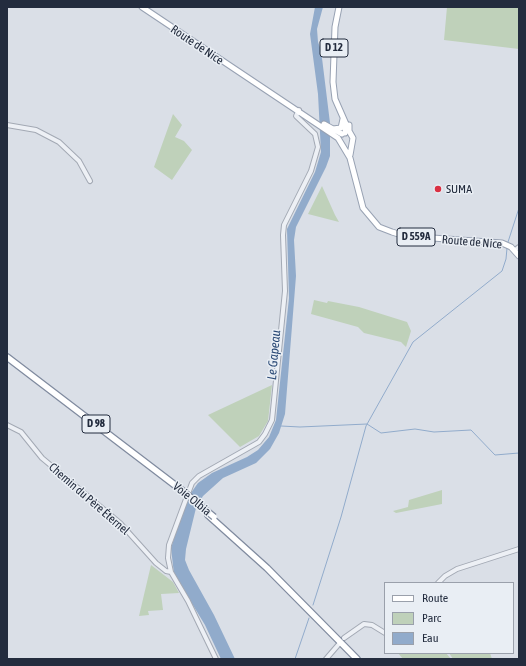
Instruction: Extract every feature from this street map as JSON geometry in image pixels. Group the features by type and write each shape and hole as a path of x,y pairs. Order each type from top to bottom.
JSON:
{"highway":[{"name":"Voie Olbia","path":"7,356 213,518 271,568 362,659"},
{"name":"Voie Olbia","path":"7,360 183,493"},
{"name":"Voie Olbia","path":"213,518 267,568 357,659"}],"main road":[{"name":"Route de Nice","path":"142,7 253,82"},
{"name":"D 12","path":"339,7 335,27 334,89 335,99 342,116"},
{"path":"253,82 298,111 315,120"},
{"path":"253,82 332,131 344,145 350,144 353,138 346,134 332,131"},
{"path":"334,89 348,122 346,134 340,140"},
{"path":"342,116 347,126 346,134"},
{"path":"332,131 341,128 343,124 342,116"},
{"name":"D 559A","path":"350,144 350,158"},
{"name":"D 559A","path":"344,145 350,158"},
{"name":"Route de Nice","path":"350,158 363,208 379,227 405,236 502,243 517,249 519,256"}],"street":[{"path":"216,659 188,601 171,572 168,558 169,545 192,483 206,472 259,442 272,420 285,291 284,225 311,171 318,147 315,134 296,116 298,111"},
{"path":"7,125 36,130 60,142 79,161 90,181"},
{"name":"Chemin du Père Éternel","path":"7,425 21,432 42,458 120,523 156,563 166,571 171,572"},
{"path":"439,582 445,576 457,569 519,549"},
{"path":"344,638 364,624 372,625 384,632"},
{"path":"326,659 339,644"}],"green space":[{"path":"447,7 519,7 519,49 444,40"},
{"path":"173,114 182,125 175,137 184,141 192,150 172,180 154,167"},
{"path":"322,186 335,215 339,222 308,214"},
{"path":"314,300 359,307 407,322 411,331 406,347 401,342 364,333 358,327 311,314"},
{"path":"272,385 268,421 259,436 240,447 208,415"},
{"path":"442,490 442,504 396,513 393,511 408,507 409,500"},
{"path":"151,565 173,582 179,593 161,594 163,610 148,611 149,615 139,616"},
{"path":"399,654 447,654 451,659 403,659"},
{"path":"450,654 490,654 492,659 453,659"}],"water":[{"path":"315,7 323,7 317,29 330,123 330,156 296,227 294,240 296,276 285,414 279,433 270,449 256,463 223,478 203,496 196,508 186,549 185,560 189,570 214,615 235,659 221,659 205,625 174,574 171,548 186,500 198,483 212,473 247,457 258,450 269,437 276,420 289,298 287,229 315,172 321,152 318,94 310,34"}],"waterway":[{"path":"508,242 519,208"},
{"path":"313,605 341,517 366,426 413,342 502,271 506,259 507,248"},
{"path":"281,426 300,427 367,424 381,433 415,429 434,432 471,430 495,455 519,453"},
{"path":"295,659 309,618"}],"place":[{"name":"SUMA","path":"438,189"}],"water label":[{"name":"Le Gapeau","path":"274,355"}]}
